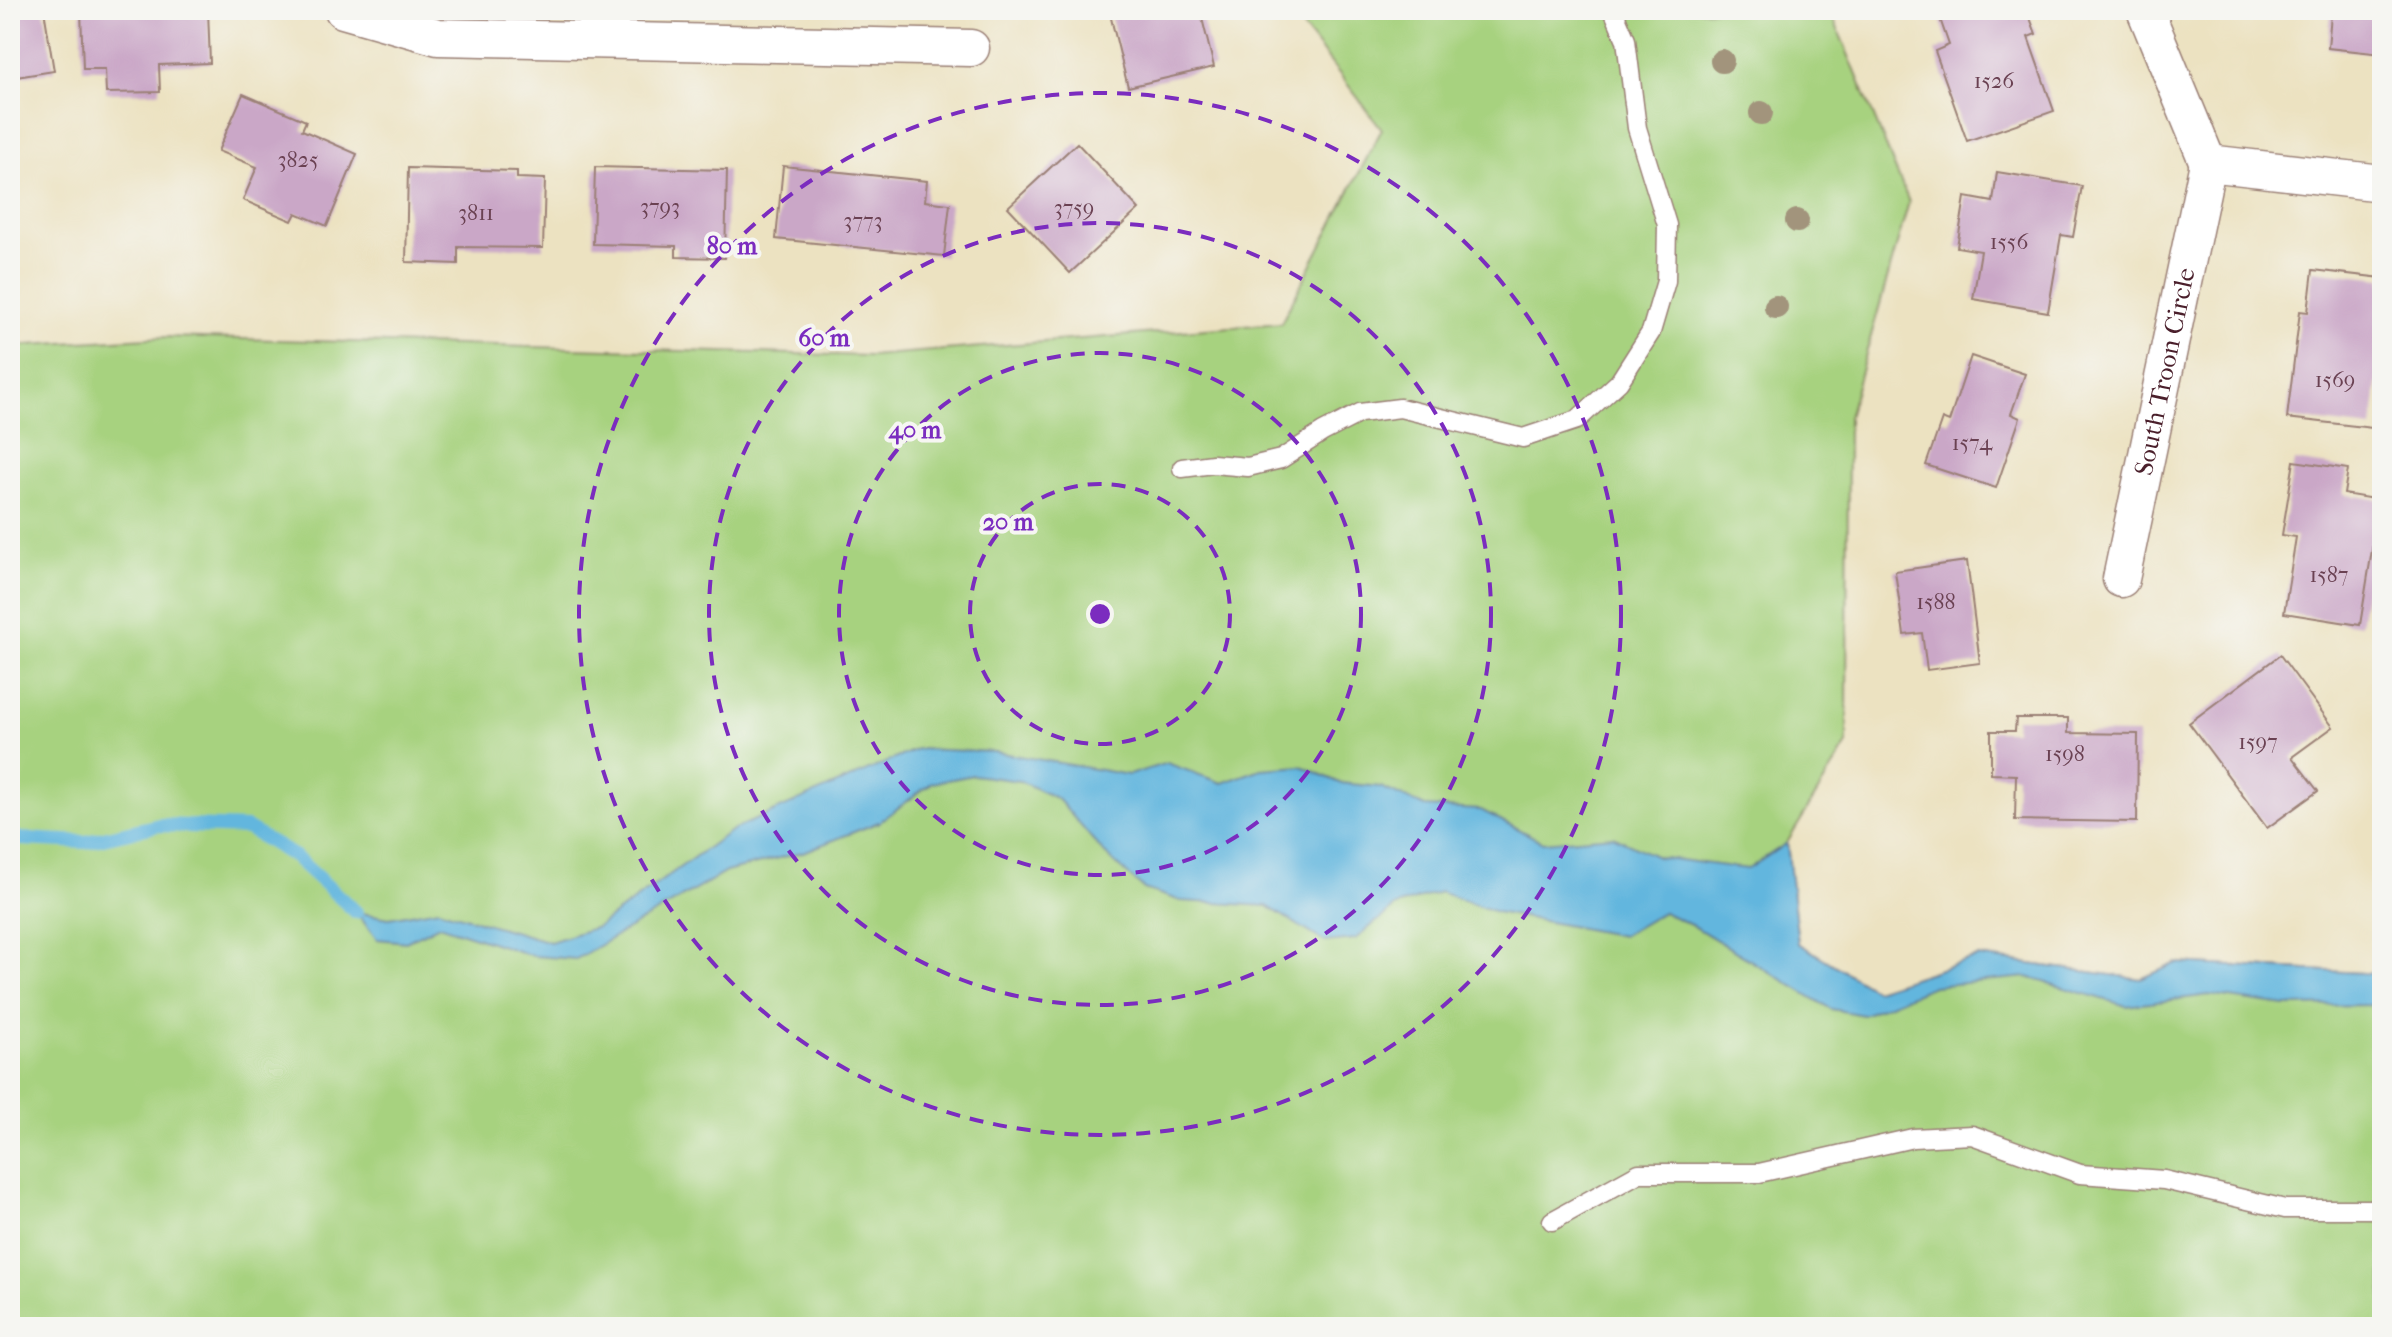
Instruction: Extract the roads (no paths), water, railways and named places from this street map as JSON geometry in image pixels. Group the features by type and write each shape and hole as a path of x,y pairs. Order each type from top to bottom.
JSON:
{"street":[{"path":"343,10 438,37 971,48"},
{"path":"2145,10 2208,163 2382,183"},
{"name":"South Troon Circle","path":"2121,579 2208,163"}],"lane":[{"path":"1182,468 1213,464 1248,467 1281,459 1360,413 1400,408 1523,438 1577,420 1619,382 1651,332 1666,281 1667,225 1637,128 1626,40 1613,10"},
{"path":"1552,1221 1639,1173 1759,1173 1913,1138 1972,1135 2080,1174 2164,1180 2285,1209 2382,1209"}],"water":[{"path":"917,749 996,752 1129,775 1167,763 1222,783 1261,769 1302,766 1340,783 1381,787 1425,807 1481,810 1543,842 1613,836 1657,857 1748,869 1787,843 1798,943 1875,990 1978,957 2141,979 2177,963 2382,974 2382,1005 2285,1006 2209,995 2127,1006 2027,977 1933,986 1863,1015 1831,1009 1695,927 1663,912 1622,936 1496,912 1440,892 1396,906 1355,939 1325,942 1267,906 1181,901 1144,889 1105,854 1058,799 1020,781 973,775 932,783 879,822 806,851 726,872 576,959 533,956 439,925 406,942 377,939 356,912 389,918 438,909 550,942 597,927 732,830"}],"waterway":[{"path":"10,836 86,842 159,825 247,828 295,857 356,912"}]}
